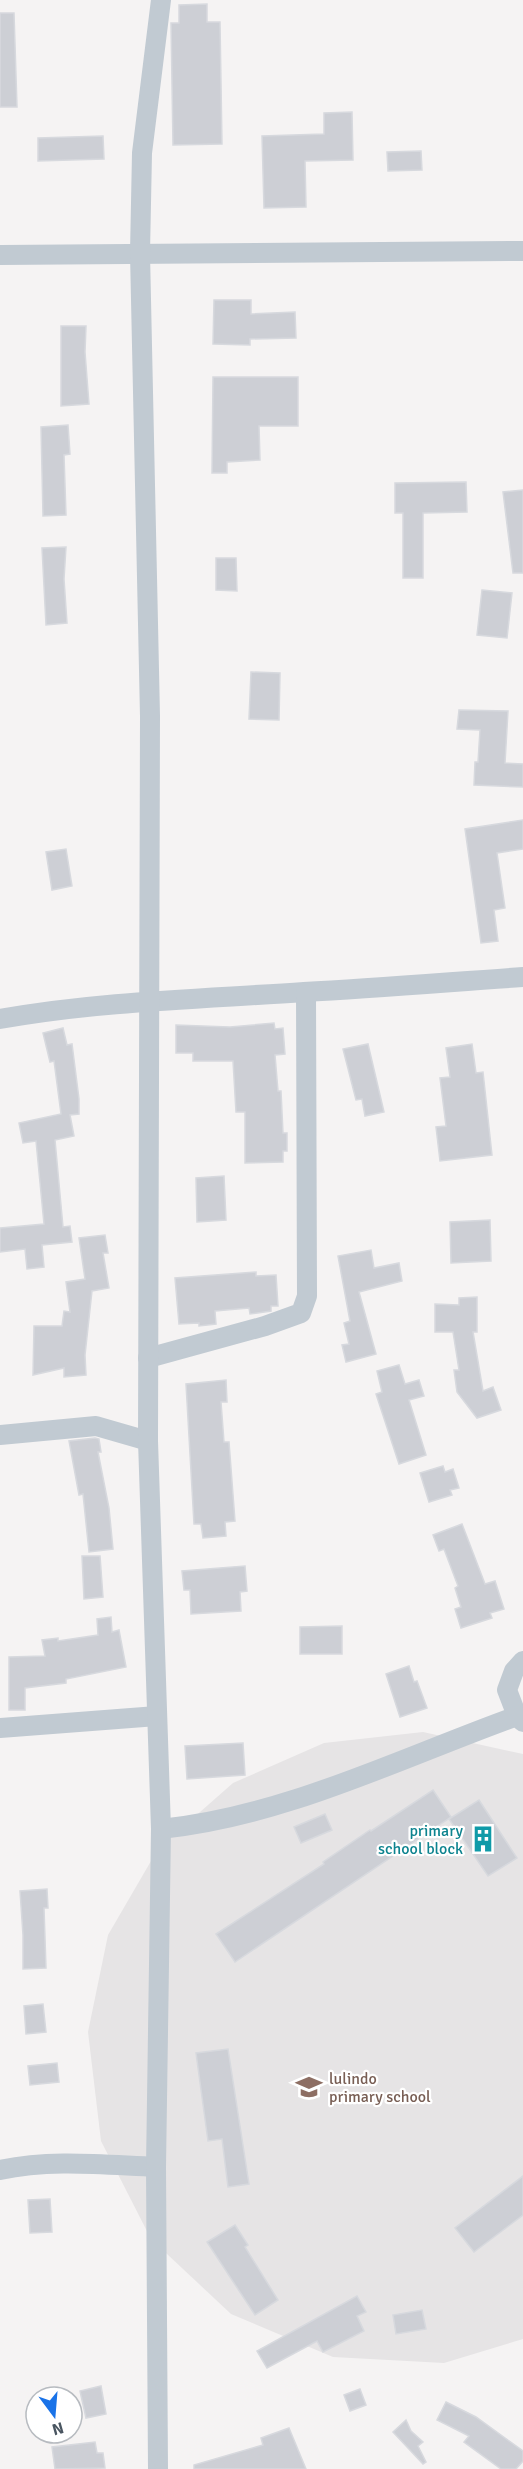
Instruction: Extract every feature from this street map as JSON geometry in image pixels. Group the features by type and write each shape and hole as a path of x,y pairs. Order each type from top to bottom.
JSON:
{"street":[{"path":"158,2469 156,2167 161,1829 148,1441 150,716 140,253 142,153 161,0"},
{"path":"0,255 523,251"},
{"path":"0,1018 148,1000 306,992 523,976"},
{"path":"148,1358 265,1326 301,1313 307,1296 306,992"},
{"path":"0,1435 96,1426 148,1441"},
{"path":"161,1829 236,1818 321,1792 446,1741 520,1719 507,1690 514,1671 523,1661"},
{"path":"0,1728 157,1716"},
{"path":"0,2170 20,2165 54,2164 156,2167"}],"shaded area":[{"name":"lulindo primary school","path":"423,1732 523,1754 523,2339 444,2363 333,2357 231,2314 151,2239 101,2141 88,2032 108,1935 158,1849 233,1783 324,1743"}],"building":[{"path":"207,4 207,22 220,22 222,144 173,145 171,23 179,23 179,5"},
{"path":"0,13 14,13 17,107 0,107"},
{"path":"352,112 353,160 305,161 306,207 264,208 262,136 324,134 324,113"},
{"path":"103,136 104,159 38,161 38,138"},
{"path":"421,151 422,170 388,171 387,152"},
{"path":"214,300 251,300 251,314 295,312 296,338 250,339 250,345 213,344"},
{"path":"61,326 86,326 85,352 89,404 61,406"},
{"path":"213,377 298,377 298,426 259,426 260,460 227,462 227,473 212,473"},
{"path":"68,425 70,454 64,455 66,515 43,516 41,427"},
{"path":"466,482 467,512 423,513 423,578 403,578 403,513 395,513 395,483"},
{"path":"523,490 523,573 513,573 503,492"},
{"path":"66,547 64,579 67,623 46,625 42,548"},
{"path":"216,558 236,558 237,591 216,590"},
{"path":"482,590 512,593 507,638 477,635"},
{"path":"251,672 280,673 279,720 249,719"},
{"path":"459,710 508,711 505,763 523,764 523,787 474,785 480,730 457,729"},
{"path":"523,820 523,849 497,853 505,908 494,910 498,941 481,943 465,829"},
{"path":"66,849 72,886 52,890 46,852"},
{"path":"274,1023 275,1029 283,1028 285,1054 275,1055 278,1091 281,1091 283,1133 287,1133 287,1151 283,1151 283,1162 245,1163 245,1112 236,1112 233,1061 193,1061 193,1053 176,1053 176,1025 230,1027"},
{"path":"63,1028 67,1045 72,1044 79,1099 79,1114 70,1115 74,1136 55,1140 63,1227 70,1226 72,1242 42,1245 44,1267 27,1269 25,1249 0,1252 0,1228 44,1224 36,1141 23,1143 19,1123 61,1114 54,1061 50,1062 43,1033"},
{"path":"368,1044 384,1112 365,1116 362,1099 356,1100 343,1049"},
{"path":"472,1044 476,1073 483,1072 492,1155 440,1161 436,1127 446,1126 440,1078 450,1077 446,1048"},
{"path":"224,1176 226,1220 197,1222 196,1178"},
{"path":"490,1220 491,1261 451,1263 450,1222"},
{"path":"105,1235 108,1253 103,1253 109,1288 92,1291 85,1355 86,1375 64,1377 64,1368 33,1375 34,1326 62,1326 64,1311 70,1312 66,1282 85,1279 79,1238"},
{"path":"371,1250 374,1268 399,1263 402,1281 359,1292 376,1354 346,1362 342,1345 349,1344 344,1323 350,1321 338,1256"},
{"path":"256,1272 256,1276 276,1275 278,1306 271,1306 271,1311 250,1314 249,1308 215,1311 216,1324 199,1326 199,1323 179,1324 175,1278"},
{"path":"477,1297 477,1332 473,1332 483,1391 493,1387 501,1410 477,1418 457,1392 454,1370 459,1370 453,1332 435,1332 435,1304 459,1305 459,1298"},
{"path":"399,1365 405,1384 419,1380 424,1396 409,1400 426,1455 399,1464 376,1394 382,1392 377,1371"},
{"path":"226,1380 227,1402 221,1402 224,1442 229,1442 235,1521 225,1522 226,1536 203,1538 201,1524 194,1524 186,1384"},
{"path":"99,1439 101,1452 98,1452 109,1508 113,1549 89,1552 83,1494 79,1495 69,1441"},
{"path":"443,1466 445,1472 453,1469 459,1488 450,1490 452,1495 429,1502 420,1473"},
{"path":"462,1524 485,1584 495,1581 504,1609 490,1613 492,1618 461,1628 455,1609 461,1607 455,1588 458,1586 444,1549 439,1551 433,1535"},
{"path":"82,1556 100,1556 103,1597 84,1599"},
{"path":"245,1566 247,1591 240,1592 241,1611 191,1614 190,1590 184,1590 182,1571"},
{"path":"111,1617 112,1632 119,1630 126,1667 66,1679 66,1683 25,1688 25,1710 9,1710 9,1657 45,1656 42,1640 58,1638 58,1641 98,1635 97,1619"},
{"path":"342,1626 342,1654 300,1654 300,1627"},
{"path":"409,1666 427,1708 400,1717 386,1674"},
{"path":"243,1743 245,1775 187,1779 185,1746"},
{"path":"433,1790 451,1817 235,1962 216,1934"},
{"name":"primary school block","path":"479,1800 517,1858 488,1876 449,1819"},
{"path":"325,1814 332,1830 301,1843 294,1827"},
{"path":"47,1889 48,1908 44,1908 46,1968 23,1969 20,1891"},
{"path":"43,2004 46,2032 26,2034 24,2006"},
{"path":"228,2049 249,2184 228,2187 222,2139 208,2141 196,2053"},
{"path":"57,2063 59,2082 30,2085 28,2066"},
{"path":"523,2176 523,2215 474,2252 455,2228"},
{"path":"50,2199 52,2232 30,2233 28,2200"},
{"path":"235,2225 248,2245 245,2247 278,2300 255,2315 207,2242"},
{"path":"357,2296 366,2312 357,2316 364,2331 323,2352 317,2341 267,2368 257,2351"},
{"path":"422,2310 426,2329 396,2334 393,2315"},
{"path":"101,2386 106,2414 86,2418 84,2390"},
{"path":"360,2389 366,2405 350,2411 344,2395"},
{"path":"446,2402 476,2417 523,2451 523,2461 516,2469 501,2469 464,2442 469,2436 437,2420"},
{"path":"406,2420 411,2431 423,2442 418,2446 426,2462 423,2464 393,2432"},
{"path":"289,2428 306,2469 194,2469 194,2465 263,2445 261,2438"},
{"path":"95,2442 97,2453 103,2453 105,2468 55,2469 52,2447"}],"place":[{"name":"primary school block","path":"483,1839"},
{"name":"lulindo primary school","path":"309,2087"}]}
